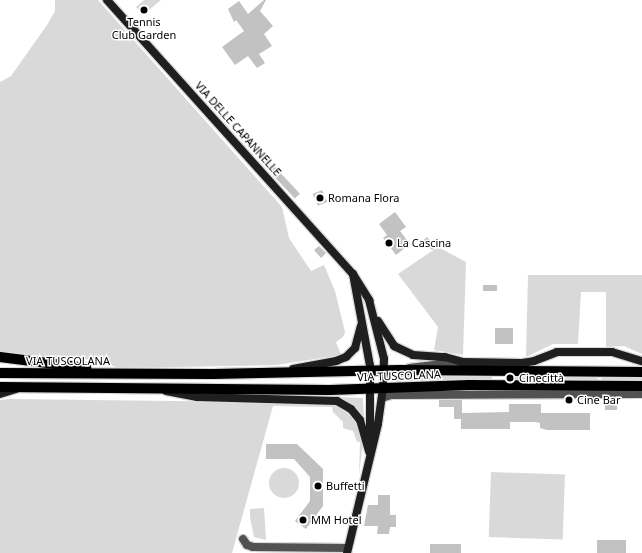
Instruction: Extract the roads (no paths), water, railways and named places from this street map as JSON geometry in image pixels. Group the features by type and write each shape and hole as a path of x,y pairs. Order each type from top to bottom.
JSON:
{"main road":[{"path":"0,357 124,374"},
{"name":"VIA TUSCOLANA","path":"0,373 124,374 400,370 642,372"},
{"name":"VIA TUSCOLANA","path":"0,387 370,389 383,393 492,385 642,386"}],"street":[{"name":"VIA DELLE CAPANNELLE","path":"107,0 353,274 369,300 383,353 384,371 383,393 370,455"},
{"path":"243,539 251,547 290,550 347,551 370,455 370,371 353,274"},
{"path":"369,300 383,331 400,350 413,355 444,357 462,362"},
{"path":"275,372 343,359 355,348 362,323"},
{"name":"VIA TUSCOLANA","path":"400,370 424,364 462,362 529,362 551,353 566,351 615,352 642,361"},
{"path":"0,394 23,387"},
{"name":"VIA TUSCOLANA","path":"157,388 189,397 337,401 347,406 360,420 370,455"},
{"name":"VIA TUSCOLANA","path":"383,393 394,395 642,394"}],"place":[{"name":"Tennis Club Garden","path":"144,10"},
{"name":"Romana Flora","path":"320,198"},
{"name":"La Cascina","path":"389,243"},
{"name":"Cinecittà","path":"510,378"},
{"name":"Cine Bar","path":"569,400"},
{"name":"Buffetti","path":"318,486"},
{"name":"MM Hotel","path":"303,520"}]}
